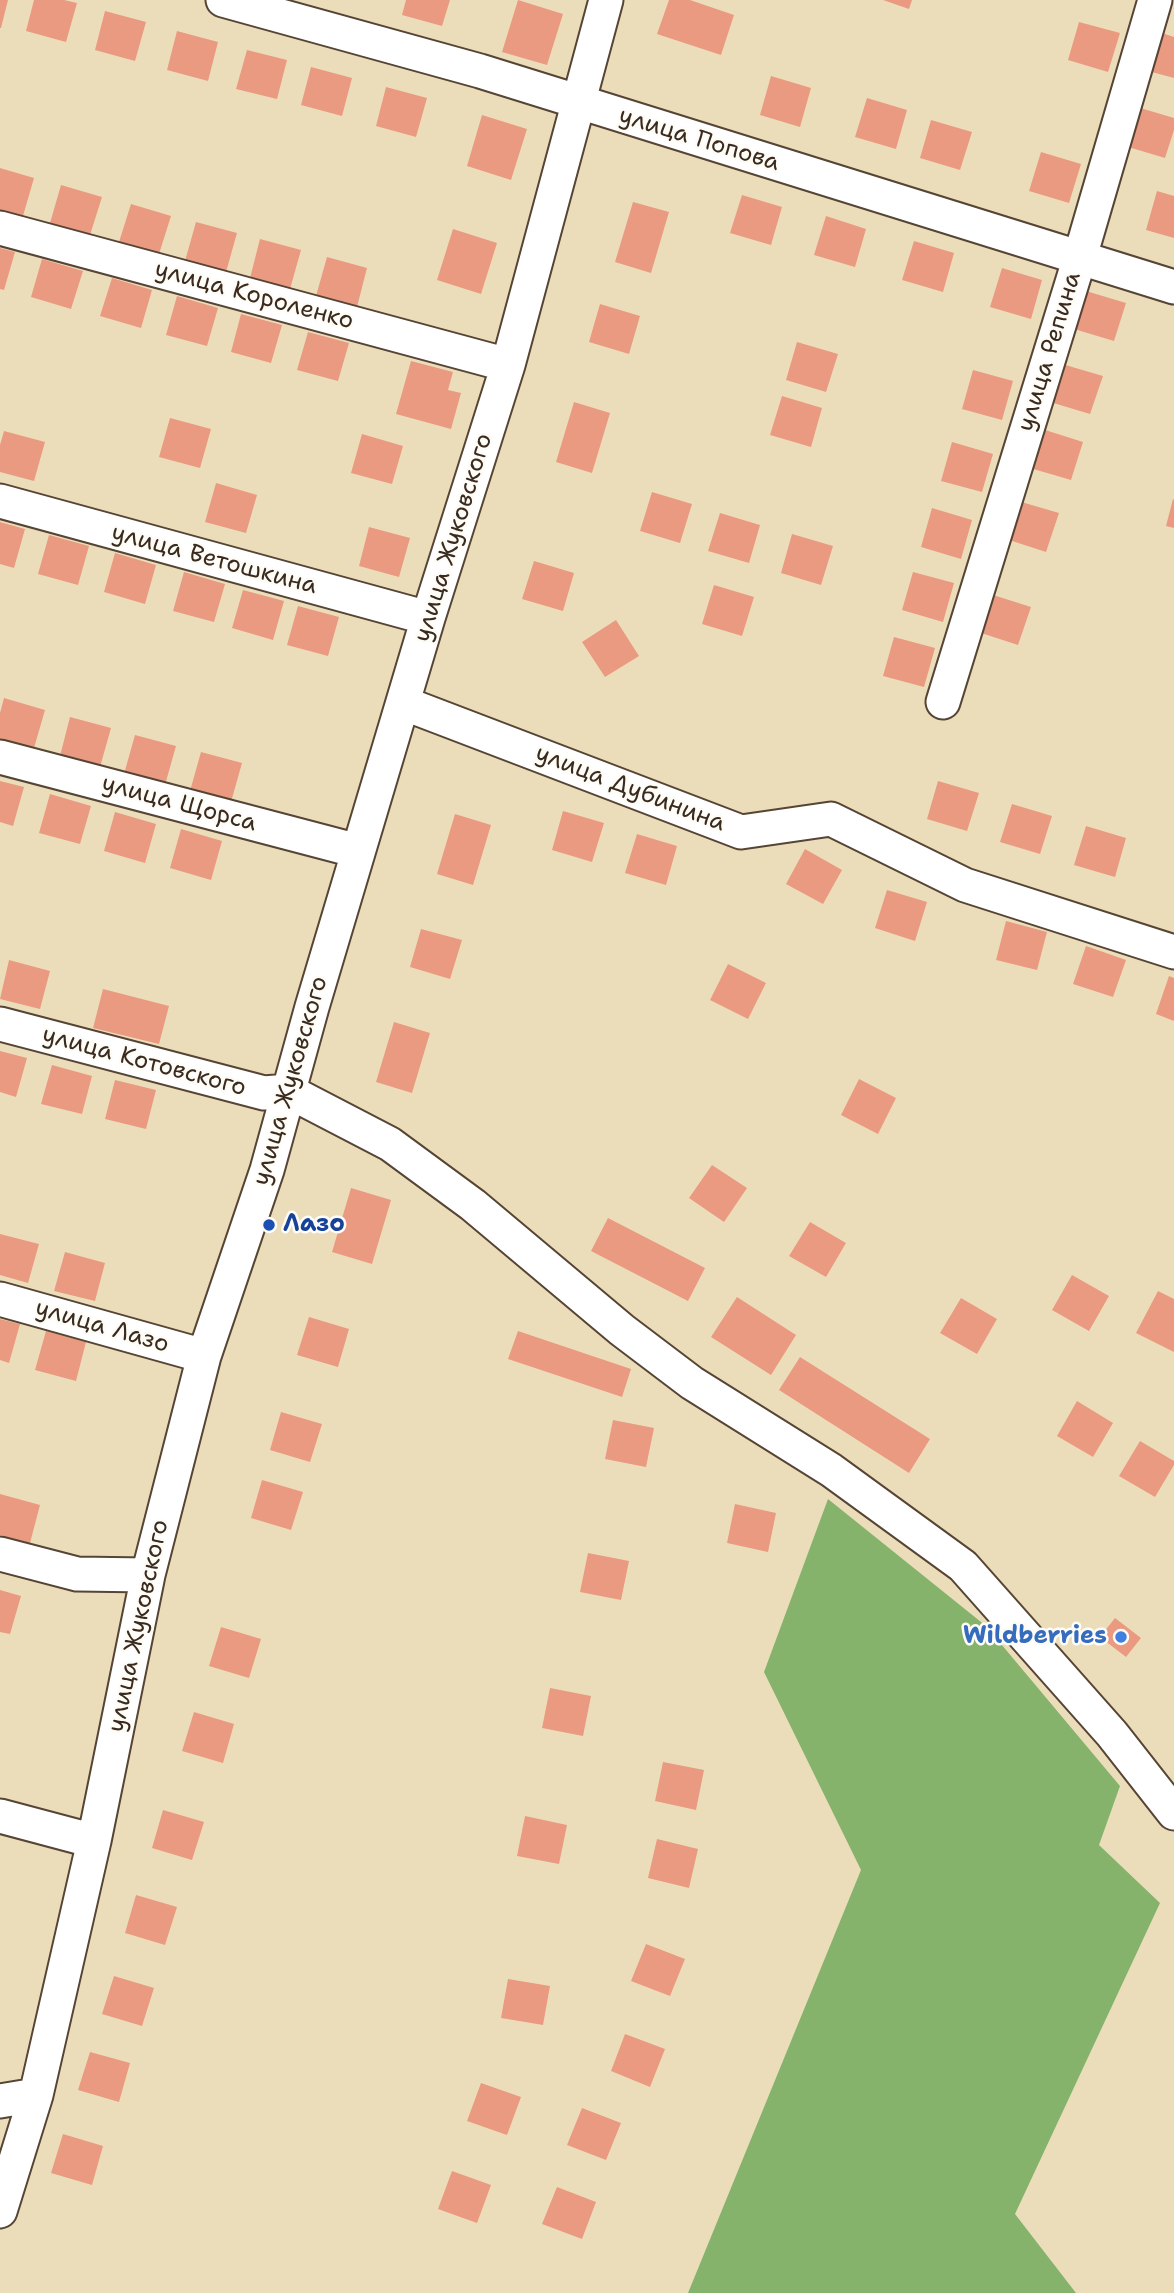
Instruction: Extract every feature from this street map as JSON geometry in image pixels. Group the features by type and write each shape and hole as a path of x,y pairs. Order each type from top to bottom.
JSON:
{"street":[{"name":"улица Попова","path":"223,0 480,71 1174,287"},
{"name":"улица Жуковского","path":"0,2211 36,2095 93,1841 148,1576 204,1356 267,1170 358,851 508,365 606,0"},
{"name":"улица Репина","path":"943,702 1080,257 1155,0"},
{"name":"улица Короленко","path":"0,228 508,365"},
{"name":"улица Ветошкина","path":"0,501 428,618"},
{"name":"улица Дубинина","path":"403,703 741,832 831,819 965,886 1174,952"},
{"name":"улица Щорса","path":"0,757 358,851"},
{"name":"улица Котовского","path":"0,1024 264,1093 288,1091"},
{"path":"288,1091 390,1144 473,1205 622,1330 692,1383 831,1470 963,1566 1112,1734 1174,1813"},
{"name":"улица Лазо","path":"0,1299 204,1356"},
{"path":"0,1554 77,1574 148,1576"},
{"path":"0,1816 93,1841"},
{"path":"0,2101 36,2095"}],"green space":[{"path":"828,1499 986,1626 1120,1786 1099,1845 1160,1903 1015,2214 1076,2293 688,2293 861,1870 764,1672"}],"building":[{"path":"0,0 8,0 1,28 0,28"},
{"path":"34,0 77,3 66,42 26,31"},
{"path":"406,0 450,0 442,26 402,15"},
{"path":"518,0 563,14 547,65 502,52"},
{"path":"669,0 690,0 734,15 721,55 657,34"},
{"path":"883,0 912,0 909,9"},
{"path":"105,11 146,22 135,61 95,50"},
{"path":"1079,22 1120,33 1108,72 1068,60"},
{"path":"177,31 218,42 208,81 167,70"},
{"path":"1159,32 1174,37 1174,78 1148,71"},
{"path":"247,50 287,60 277,99 236,89"},
{"path":"311,67 352,78 342,116 301,105"},
{"path":"771,76 811,88 800,127 760,115"},
{"path":"386,87 427,98 416,137 376,126"},
{"path":"867,98 907,110 896,149 855,137"},
{"path":"1137,107 1174,118 1174,130 1165,158 1125,146"},
{"path":"482,115 527,129 511,180 467,166"},
{"path":"931,120 972,132 960,170 920,158"},
{"path":"1041,152 1081,164 1069,203 1029,191"},
{"path":"0,168 34,178 23,216 0,210"},
{"path":"61,185 102,197 90,235 50,223"},
{"path":"1157,191 1174,196 1174,238 1146,230"},
{"path":"742,195 782,207 771,245 730,233"},
{"path":"633,202 669,212 651,273 615,262"},
{"path":"131,204 171,216 159,254 119,242"},
{"path":"826,216 866,229 855,267 814,255"},
{"path":"196,222 237,233 226,272 185,261"},
{"path":"453,229 497,243 481,294 437,280"},
{"path":"260,239 301,250 290,289 250,278"},
{"path":"914,241 954,253 943,292 902,280"},
{"path":"0,248 15,252 4,290 0,289"},
{"path":"327,257 367,268 357,307 316,296"},
{"path":"42,259 83,271 71,309 31,297"},
{"path":"1002,268 1042,280 1031,319 990,307"},
{"path":"112,278 152,290 141,328 100,316"},
{"path":"1086,291 1126,303 1114,341 1074,329"},
{"path":"177,296 218,308 207,346 166,335"},
{"path":"600,304 640,316 629,354 589,342"},
{"path":"241,314 282,325 271,363 231,352"},
{"path":"308,332 349,343 338,381 297,370"},
{"path":"797,342 838,354 826,392 786,380"},
{"path":"411,361 453,372 448,390 461,393 451,429 396,414"},
{"path":"1062,364 1103,376 1090,414 1050,402"},
{"path":"973,370 1013,381 1002,420 962,409"},
{"path":"782,396 822,408 811,447 770,435"},
{"path":"574,402 610,413 592,473 556,462"},
{"path":"170,418 211,429 200,468 159,457"},
{"path":"1042,429 1083,442 1071,480 1030,468"},
{"path":"4,431 45,442 34,481 0,472 0,445"},
{"path":"362,434 403,446 392,484 351,473"},
{"path":"952,442 993,454 982,492 941,481"},
{"path":"216,483 257,495 246,533 205,522"},
{"path":"652,492 692,504 680,543 640,531"},
{"path":"1174,500 1174,528 1166,526"},
{"path":"1018,501 1059,513 1046,552 1006,539"},
{"path":"932,508 972,520 961,559 921,547"},
{"path":"720,513 760,525 749,563 708,551"},
{"path":"0,522 25,529 14,568 0,564"},
{"path":"369,527 410,538 399,577 359,566"},
{"path":"792,534 833,546 821,585 781,573"},
{"path":"49,535 89,546 78,585 38,574"},
{"path":"115,553 156,565 145,604 104,592"},
{"path":"534,561 574,573 563,611 522,599"},
{"path":"184,572 225,584 214,622 173,611"},
{"path":"913,572 954,583 943,622 902,610"},
{"path":"714,585 754,597 742,636 702,624"},
{"path":"243,590 284,601 273,640 232,628"},
{"path":"990,594 1031,607 1018,645 978,632"},
{"path":"298,606 339,617 328,656 287,645"},
{"path":"616,620 639,656 605,677 582,642"},
{"path":"894,637 935,648 924,687 883,676"},
{"path":"4,698 45,710 34,748 0,739 0,713"},
{"path":"70,717 111,728 100,767 60,756"},
{"path":"135,735 176,746 165,785 124,774"},
{"path":"201,752 242,763 231,802 190,791"},
{"path":"0,781 24,787 13,826 0,822"},
{"path":"938,781 979,793 967,831 927,819"},
{"path":"50,794 91,806 80,844 39,833"},
{"path":"1012,804 1052,816 1040,854 1000,842"},
{"path":"563,811 604,823 592,862 552,850"},
{"path":"115,812 156,824 145,863 104,851"},
{"path":"455,814 491,825 473,885 437,874"},
{"path":"1086,826 1126,838 1115,877 1074,865"},
{"path":"181,829 222,841 211,880 170,868"},
{"path":"637,834 677,846 666,885 625,873"},
{"path":"805,849 842,870 823,904 786,884"},
{"path":"887,890 927,902 915,941 875,928"},
{"path":"1006,921 1047,932 1037,970 996,960"},
{"path":"421,929 462,940 450,979 410,967"},
{"path":"1086,946 1126,960 1113,997 1073,984"},
{"path":"9,960 50,971 40,1009 0,999"},
{"path":"728,964 766,983 748,1019 710,1000"},
{"path":"1169,976 1174,978 1174,1021 1156,1014"},
{"path":"103,989 169,1006 159,1044 93,1028"},
{"path":"394,1022 430,1033 412,1093 376,1082"},
{"path":"0,1051 27,1058 16,1097 0,1092"},
{"path":"52,1065 92,1076 82,1114 41,1104"},
{"path":"859,1079 896,1098 878,1134 841,1115"},
{"path":"115,1080 156,1090 146,1129 105,1119"},
{"path":"712,1165 747,1188 724,1222 689,1198"},
{"path":"351,1188 391,1200 372,1264 332,1252"},
{"path":"608,1218 705,1268 688,1301 591,1251"},
{"path":"810,1222 846,1243 826,1277 789,1256"},
{"path":"0,1234 39,1244 28,1283 0,1275"},
{"path":"65,1252 105,1263 95,1301 54,1291"},
{"path":"1072,1275 1109,1296 1089,1331 1052,1310"},
{"path":"1158,1291 1174,1299 1174,1352 1136,1333"},
{"path":"737,1297 796,1335 771,1375 711,1337"},
{"path":"961,1298 997,1319 977,1354 940,1333"},
{"path":"309,1317 349,1329 338,1367 297,1355"},
{"path":"0,1319 20,1324 9,1363 0,1360"},
{"path":"46,1331 86,1342 76,1381 35,1370"},
{"path":"518,1331 631,1369 622,1397 508,1359"},
{"path":"800,1357 930,1439 909,1473 779,1390"},
{"path":"1077,1401 1113,1423 1093,1457 1057,1436"},
{"path":"281,1412 322,1424 310,1462 270,1450"},
{"path":"613,1420 654,1428 646,1467 605,1459"},
{"path":"1140,1441 1174,1461 1155,1497 1119,1476"},
{"path":"262,1480 303,1492 291,1530 251,1518"},
{"path":"0,1494 40,1505 30,1543 0,1535"},
{"path":"735,1504 776,1513 768,1552 727,1543"},
{"path":"588,1553 629,1561 621,1600 580,1592"},
{"path":"0,1590 21,1596 10,1634 0,1632"},
{"name":"Wildberries","path":"1115,1618 1141,1638 1126,1657 1100,1637"},
{"path":"221,1627 261,1639 249,1678 209,1666"},
{"path":"550,1688 591,1696 583,1736 542,1728"},
{"path":"194,1712 234,1724 223,1763 182,1751"},
{"path":"663,1762 704,1770 696,1810 655,1801"},
{"path":"163,1810 204,1822 192,1860 152,1848"},
{"path":"525,1816 567,1825 559,1864 517,1856"},
{"path":"657,1839 698,1849 689,1888 648,1878"},
{"path":"136,1895 177,1907 165,1945 125,1933"},
{"path":"646,1944 685,1959 670,1996 631,1981"},
{"path":"114,1976 154,1988 142,2026 102,2014"},
{"path":"508,1979 550,1986 543,2025 501,2018"},
{"path":"625,2034 665,2049 650,2087 611,2071"},
{"path":"90,2052 130,2063 119,2102 78,2090"},
{"path":"481,2083 521,2097 507,2135 467,2121"},
{"path":"582,2108 621,2123 606,2160 567,2145"},
{"path":"63,2134 103,2146 92,2185 51,2173"},
{"path":"452,2171 491,2185 477,2223 438,2209"},
{"path":"557,2187 596,2202 582,2239 542,2224"}],"place":[{"name":"Лазо","path":"269,1225"},
{"name":"Wildberries","path":"1121,1637"}]}
